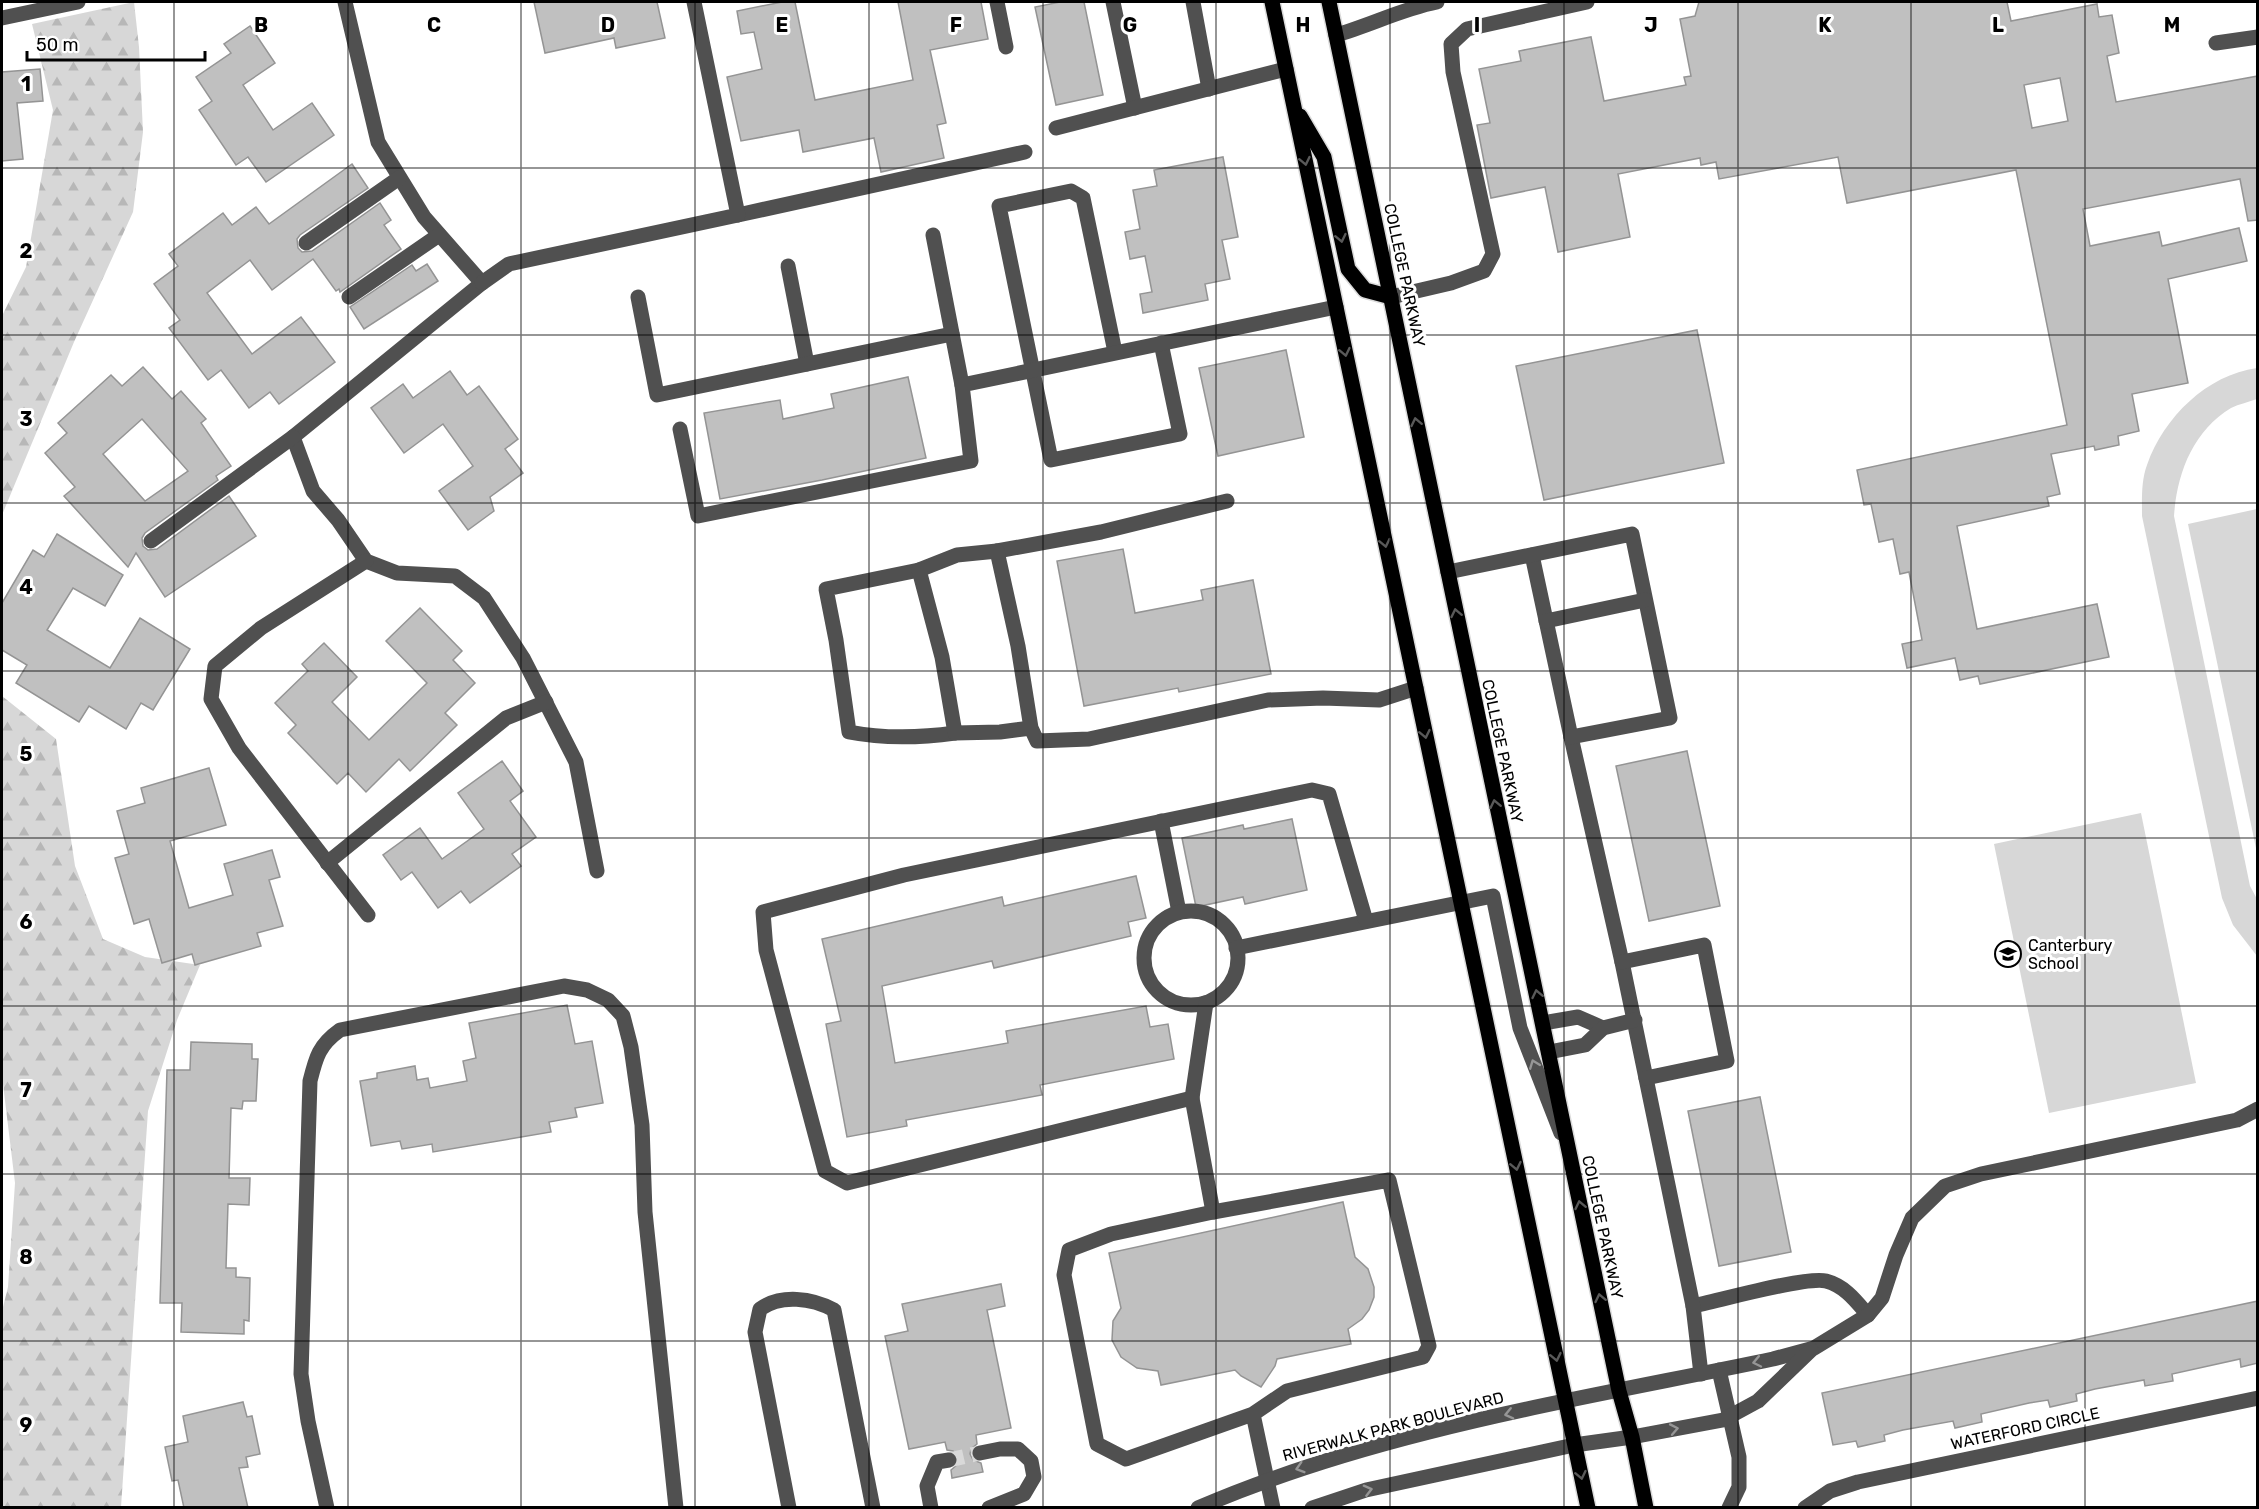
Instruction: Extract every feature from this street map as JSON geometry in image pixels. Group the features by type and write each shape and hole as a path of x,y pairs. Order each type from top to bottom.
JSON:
{"main road":[{"path":"1272,2 1588,1508"},
{"name":"COLLEGE PARKWAY","path":"1329,2 1619,1391 1632,1437 1646,1508"},
{"path":"1294,105 1324,157 1348,269 1365,290 1390,297"}],"street":[{"path":"2,18 78,2"},
{"path":"345,2 378,142 424,217 482,283"},
{"path":"694,2 738,215"},
{"path":"997,2 1006,47"},
{"path":"1113,2 1135,108"},
{"path":"1193,2 1209,89"},
{"path":"1336,35 1368,26 1411,7 1437,2"},
{"path":"1390,297 1451,283 1484,271 1493,254 1453,72 1451,44 1467,30 1587,2"},
{"path":"2216,43 2258,37"},
{"path":"1056,128 1286,69"},
{"path":"151,541 293,437 482,283 509,264 1025,152"},
{"path":"306,243 399,178"},
{"path":"1115,352 1083,198 1071,191 999,206 1051,460 1180,434 1161,343"},
{"path":"349,297 439,235"},
{"path":"680,429 698,516 971,461 962,385 933,235"},
{"path":"788,266 807,364"},
{"path":"638,297 657,395 952,334"},
{"path":"962,385 1336,307"},
{"path":"293,437 314,491 338,520 366,561 397,573 455,576 484,598 523,658 576,762 597,871"},
{"path":"1031,728 916,738 871,736 849,732 826,589 920,570 957,555 998,551 1101,532 1227,501"},
{"path":"1448,572 1632,534 1670,718 1571,737"},
{"path":"998,551 1018,646 1031,728 1037,741 1089,739 1268,700 1323,698 1379,700 1416,688"},
{"path":"1532,555 1635,1020 1693,1306 1701,1374"},
{"path":"366,561 261,628 215,666 211,699 239,748 368,915"},
{"path":"920,570 942,657 955,733"},
{"path":"1546,621 1645,600"},
{"path":"327,863 507,718 546,702"},
{"path":"1192,1098 847,1183 825,1171 766,950 763,912 904,875 1312,790 1329,794 1366,921"},
{"path":"1161,821 1179,912"},
{"path":"1236,948 1493,896 1520,1028 1570,1158"},
{"path":"1194,911 1209,914 1231,934 1236,948 1238,962 1234,975 1223,992 1206,1003 1191,1005 1176,1003 1162,996 1152,985 1143,956 1146,941 1154,928 1165,918 1179,912 1194,911"},
{"path":"1622,962 1704,945 1727,1061 1646,1078"},
{"path":"327,1508 308,1421 301,1374 310,1081 316,1057 325,1040 340,1030 564,986 587,990 608,1000 623,1016 631,1047 642,1125 645,1212 676,1508"},
{"path":"1206,1003 1192,1098 1213,1212"},
{"path":"1543,1023 1578,1017 1603,1028"},
{"path":"1549,1052 1585,1044 1603,1028 1635,1020"},
{"path":"1312,1508 1366,1490 1575,1444 1632,1437 1724,1420 1758,1401 1814,1348 1868,1315 1882,1298 1896,1255 1912,1218 1946,1186 1981,1174 2237,1120 2258,1108"},
{"path":"1389,1180 1429,1346 1423,1357 1287,1391 1253,1414 1126,1459 1096,1444 1064,1275 1069,1250 1111,1234 1213,1212 1389,1180"},
{"path":"1693,1306 1803,1282 1823,1280 1836,1284 1850,1294 1868,1315"},
{"path":"789,1508 755,1332 760,1309 775,1301 791,1299 816,1302 834,1310 873,1508"},
{"name":"RIVERWALK PARK BOULEVARD","path":"1198,1508 1265,1480 1345,1454 1566,1401 1701,1374 1814,1348"},
{"path":"1719,1370 1739,1457 1739,1487 1730,1508"},
{"name":"WATERFORD CIRCLE","path":"1805,1508 1830,1491 1858,1482 2258,1398"},
{"path":"1253,1414 1265,1480 1273,1508"},
{"path":"980,1453 1000,1449 1018,1449 1031,1461 1035,1477 1024,1494 989,1508"},
{"path":"931,1508 927,1486 937,1462 949,1460"}],"green space":[{"path":"134,2 139,47 143,132 133,212 74,342 2,515 2,316 26,267 53,110 32,24"},
{"path":"2257,368 2257,399 2237,405 2218,417 2206,429 2189,454 2179,484 2174,516 2250,886 2257,899 2257,956 2233,925 2222,898 2142,516 2142,503 2147,465 2164,431 2176,415 2205,389 2221,379"},
{"path":"2258,509 2257,853 2188,524"},
{"path":"2,696 56,739 75,866 103,939 145,957 200,965 177,1020 148,1111 121,1507 2,1507 2,1311 8,1287 15,1183 2,1076"},
{"path":"2141,813 2196,1083 2049,1113 1994,844"}],"building":[{"path":"534,2 657,2 665,38 616,48 614,38 545,53"},
{"path":"782,2 795,2 815,100 913,80 898,2 981,2 988,39 930,50 946,123 937,125 944,158 881,172 874,138 803,152 799,130 741,141 727,77 762,69 754,32 741,34 737,11"},
{"path":"1060,2 1084,2 1103,95 1056,105 1035,7"},
{"path":"1699,2 2007,2 2011,21 2097,4 2099,17 2112,15 2119,53 2107,56 2116,102 2258,76 2258,220 2248,221 2240,179 2083,209 2090,246 2159,232 2162,246 2239,228 2247,261 2168,279 2188,383 2132,394 2139,431 2118,436 2119,445 2095,450 2094,446 2051,454 2060,494 2047,497 2049,506 1957,526 1977,629 2097,604 2109,657 1980,684 1978,676 1960,680 1955,658 1907,668 1902,644 1922,640 1909,572 1900,574 1893,539 1879,542 1871,504 1864,505 1857,470 2067,425 2016,170 1847,203 1838,157 1719,179 1716,162 1701,165 1700,158 1618,174 1630,237 1558,252 1545,187 1491,198 1477,125 1490,123 1479,69 1521,61 1519,51 1591,37 1604,101 1686,85 1684,77 1691,76 1680,19 1695,16","holes":["2060,78 2068,121 2032,128 2024,85"]},
{"path":"250,26 275,63 243,85 273,130 312,103 334,135 266,182 248,157 236,165 199,110 212,101 196,77 231,53 224,44"},
{"path":"40,69 43,101 17,103 23,159 2,161 2,72"},
{"path":"1223,157 1238,237 1222,240 1230,279 1205,284 1208,300 1143,313 1140,294 1152,292 1145,256 1130,259 1125,232 1140,229 1133,190 1157,186 1154,170"},
{"path":"352,164 368,188 300,235 297,239 298,248 302,252 312,251 380,203 391,220 384,225 401,249 340,292 339,289 336,291 313,259 272,290 250,260 207,293 252,354 301,317 335,362 279,404 270,392 249,408 221,370 208,380 169,328 180,320 154,284 178,266 169,254 223,213 232,225 256,207 269,224"},
{"path":"427,264 438,281 364,329 350,307 412,265 416,271"},
{"path":"1697,330 1724,463 1544,500 1516,366"},
{"path":"1286,350 1304,437 1218,456 1199,368"},
{"path":"143,367 172,399 181,391 206,419 201,423 231,466 216,476 218,480 145,533 142,538 143,546 148,550 157,549 229,496 256,536 165,597 136,553 128,567 64,496 75,487 45,453 67,433 58,423 111,375 122,386","holes":["142,419 188,471 145,501 103,454"]},
{"path":"450,371 467,395 479,386 518,439 505,449 523,473 490,497 494,511 468,530 439,491 473,466 443,424 404,453 371,408 403,384 413,398"},
{"path":"908,377 926,458 720,499 704,413 780,400 783,419 834,408 831,394"},
{"path":"57,534 123,575 105,606 73,588 47,630 110,668 140,618 190,649 153,710 141,703 126,729 89,706 79,722 16,683 27,665 2,650 2,603 33,550 44,557"},
{"path":"1123,549 1135,613 1203,600 1201,590 1253,580 1271,674 1179,692 1178,688 1084,706 1057,561"},
{"path":"420,608 462,651 453,660 475,683 445,713 457,725 410,771 399,759 366,792 348,773 337,784 288,733 296,725 275,703 308,671 302,664 324,643 357,677 332,702 369,740 427,683 386,641"},
{"path":"1687,751 1720,906 1649,921 1616,766"},
{"path":"502,761 523,791 510,801 536,837 512,854 521,866 470,903 461,891 438,908 412,872 401,880 383,855 420,828 442,859 484,829 458,793"},
{"path":"209,768 226,825 170,841 189,908 233,895 224,864 272,850 280,877 269,880 283,926 257,933 261,946 195,965 192,954 162,963 149,919 134,924 115,858 129,854 117,811 145,803 141,788"},
{"path":"1292,819 1307,890 1245,904 1243,897 1196,907 1182,838 1243,825 1244,829"},
{"path":"1136,876 1146,918 1128,922 1131,936 994,968 992,961 882,986 895,1063 1008,1043 1006,1031 1146,1006 1150,1027 1168,1024 1174,1059 1040,1085 1042,1095 906,1120 907,1126 847,1137 826,1024 841,1021 822,939 1002,897 1004,906"},
{"path":"567,1005 575,1044 592,1041 603,1103 575,1108 577,1117 549,1122 551,1132 433,1152 432,1144 402,1149 400,1141 371,1146 360,1081 377,1078 377,1073 415,1066 417,1080 428,1078 430,1088 467,1081 463,1061 476,1058 469,1023"},
{"path":"191,1042 252,1044 252,1059 258,1059 256,1101 243,1101 242,1109 231,1108 229,1178 250,1178 249,1205 228,1204 226,1268 236,1268 236,1277 250,1278 249,1321 244,1320 244,1334 181,1332 182,1303 160,1303 167,1070 190,1070"},
{"path":"1760,1097 1791,1252 1719,1266 1688,1111"},
{"path":"1343,1202 1355,1257 1368,1269 1374,1287 1374,1297 1369,1310 1362,1319 1348,1329 1351,1344 1277,1359 1261,1387 1235,1370 1161,1385 1158,1371 1137,1368 1121,1357 1112,1340 1113,1321 1121,1308 1109,1253"},
{"path":"1001,1284 1005,1306 987,1310 1011,1428 976,1435 977,1444 971,1449 970,1454 973,1460 981,1463 983,1472 952,1478 951,1470 958,1464 958,1458 953,1451 947,1450 945,1442 909,1449 885,1336 908,1331 902,1304"},
{"path":"2258,1301 2258,1363 2241,1367 2240,1359 2172,1374 2173,1381 2145,1386 2144,1380 2076,1394 2077,1401 2050,1407 2048,1400 1981,1414 1982,1422 1955,1428 1953,1421 1884,1435 1885,1441 1858,1447 1856,1441 1833,1445 1822,1393"},
{"path":"243,1402 247,1417 252,1416 260,1454 246,1457 248,1467 239,1468 248,1508 184,1508 178,1480 172,1481 165,1447 188,1442 183,1416"}],"tunnel":[{"path":"949,1460 980,1453"}],"place":[{"name":"Canterbury School","path":"2008,954"}]}
